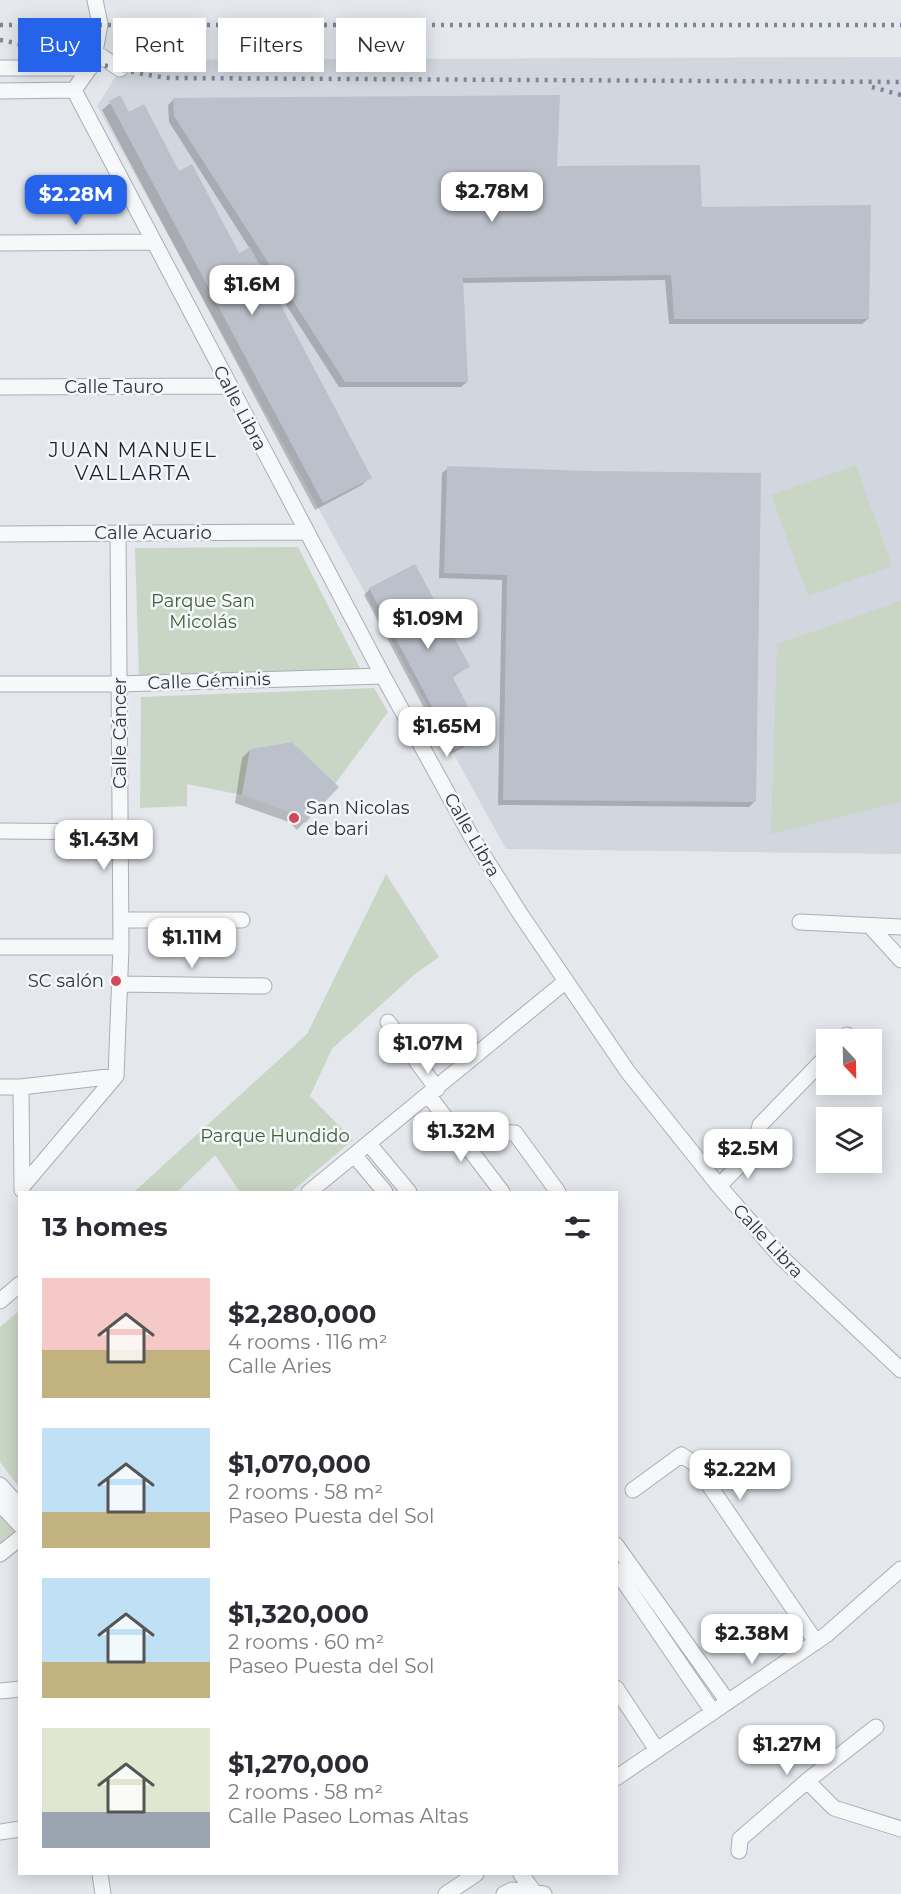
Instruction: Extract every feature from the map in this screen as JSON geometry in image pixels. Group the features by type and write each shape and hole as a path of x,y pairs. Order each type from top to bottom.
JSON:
{"street":[{"path":"95,0 99,18"},
{"path":"0,68 18,68"},
{"path":"0,91 74,90 87,72"},
{"name":"Calle Libra","path":"74,90 152,242 383,676 471,836 521,915 628,1072 718,1186 781,1257 901,1370"},
{"path":"0,243 152,242"},
{"name":"Calle Tauro","path":"0,387 229,386"},
{"name":"Calle Acuario","path":"0,534 306,532"},
{"name":"Calle Cáncer","path":"116,1076 121,947 118,533"},
{"name":"Calle Géminis","path":"0,684 119,684 383,676"},
{"path":"0,831 120,832"},
{"path":"121,920 242,920"},
{"path":"801,922 901,927"},
{"path":"870,926 901,960"},
{"path":"0,947 121,947"},
{"path":"310,1191 433,1093 566,981"},
{"path":"120,984 264,986"},
{"path":"388,1022 462,1138 501,1191"},
{"path":"718,1186 754,1150 760,1125 816,1067"},
{"path":"0,1087 21,1087 116,1076"},
{"path":"22,1190 116,1076"},
{"path":"21,1087 22,1190"},
{"path":"462,1138 479,1132 514,1134 557,1191"},
{"path":"369,1144 408,1191"},
{"path":"355,1156 384,1191"},
{"path":"0,1301 18,1286"},
{"path":"633,1490 681,1455 694,1463 816,1642"},
{"path":"0,1485 18,1505"},
{"path":"0,1503 18,1523"},
{"path":"0,1554 18,1540"},
{"path":"618,1548 728,1702"},
{"path":"618,1777 816,1642 901,1569"},
{"path":"618,1573 713,1712"},
{"path":"0,1691 18,1689"},
{"path":"618,1691 657,1750"},
{"path":"739,1851 740,1839 807,1781 876,1727"},
{"path":"807,1781 834,1808 901,1829"},
{"path":"0,1832 18,1829"},
{"path":"100,1875 103,1894"},
{"path":"446,1894 474,1875"},
{"path":"522,1875 539,1893"},
{"path":"504,1894 512,1890 539,1893"}],"shaded area":[{"path":"901,57 901,854 506,849 97,106 118,72 206,72 206,60 218,60 218,72 324,72 324,59 336,59 336,72 426,72 426,59"}],"green space":[{"path":"856,465 892,566 808,596 771,495"},
{"name":"Parque San Micolás","path":"298,547 361,670 139,677 135,548"},
{"path":"901,601 901,802 771,834 777,644"},
{"path":"374,688 388,712 335,784 292,742 250,749 242,795 187,784 187,806 140,808 141,697"},
{"name":"Parque Hundido","path":"386,874 439,957 415,974 332,1049 310,1096 353,1140 292,1191 239,1191 215,1155 178,1191 135,1191 307,1034"},
{"path":"18,1312 18,1486 0,1462 0,1327"},
{"path":"0,1514 16,1532 0,1546"}],"building":[{"path":"120,95 129,112 144,104 179,171 192,164 239,253 250,247 372,478 323,503 109,101"},
{"path":"560,95 557,166 700,165 702,207 871,205 869,319 674,319 671,275 463,278 468,382 345,382 174,116 173,98"},
{"path":"447,466 589,471 761,473 756,802 503,800 507,575 444,573"},
{"path":"415,564 470,667 452,676 483,735 455,750 369,588"},
{"path":"292,742 339,787 305,823 297,815 242,795 250,749"}],"railway":[{"path":"0,25 901,25"},
{"path":"0,40 126,71 169,78 901,82"},
{"path":"872,87 901,95"}],"place":[{"name":"San Nicolas de bari","path":"294,818"},
{"name":"SC salón","path":"116,981"}],"district":[{"name":"JUAN MANUEL VALLARTA","path":"133,462"}]}
